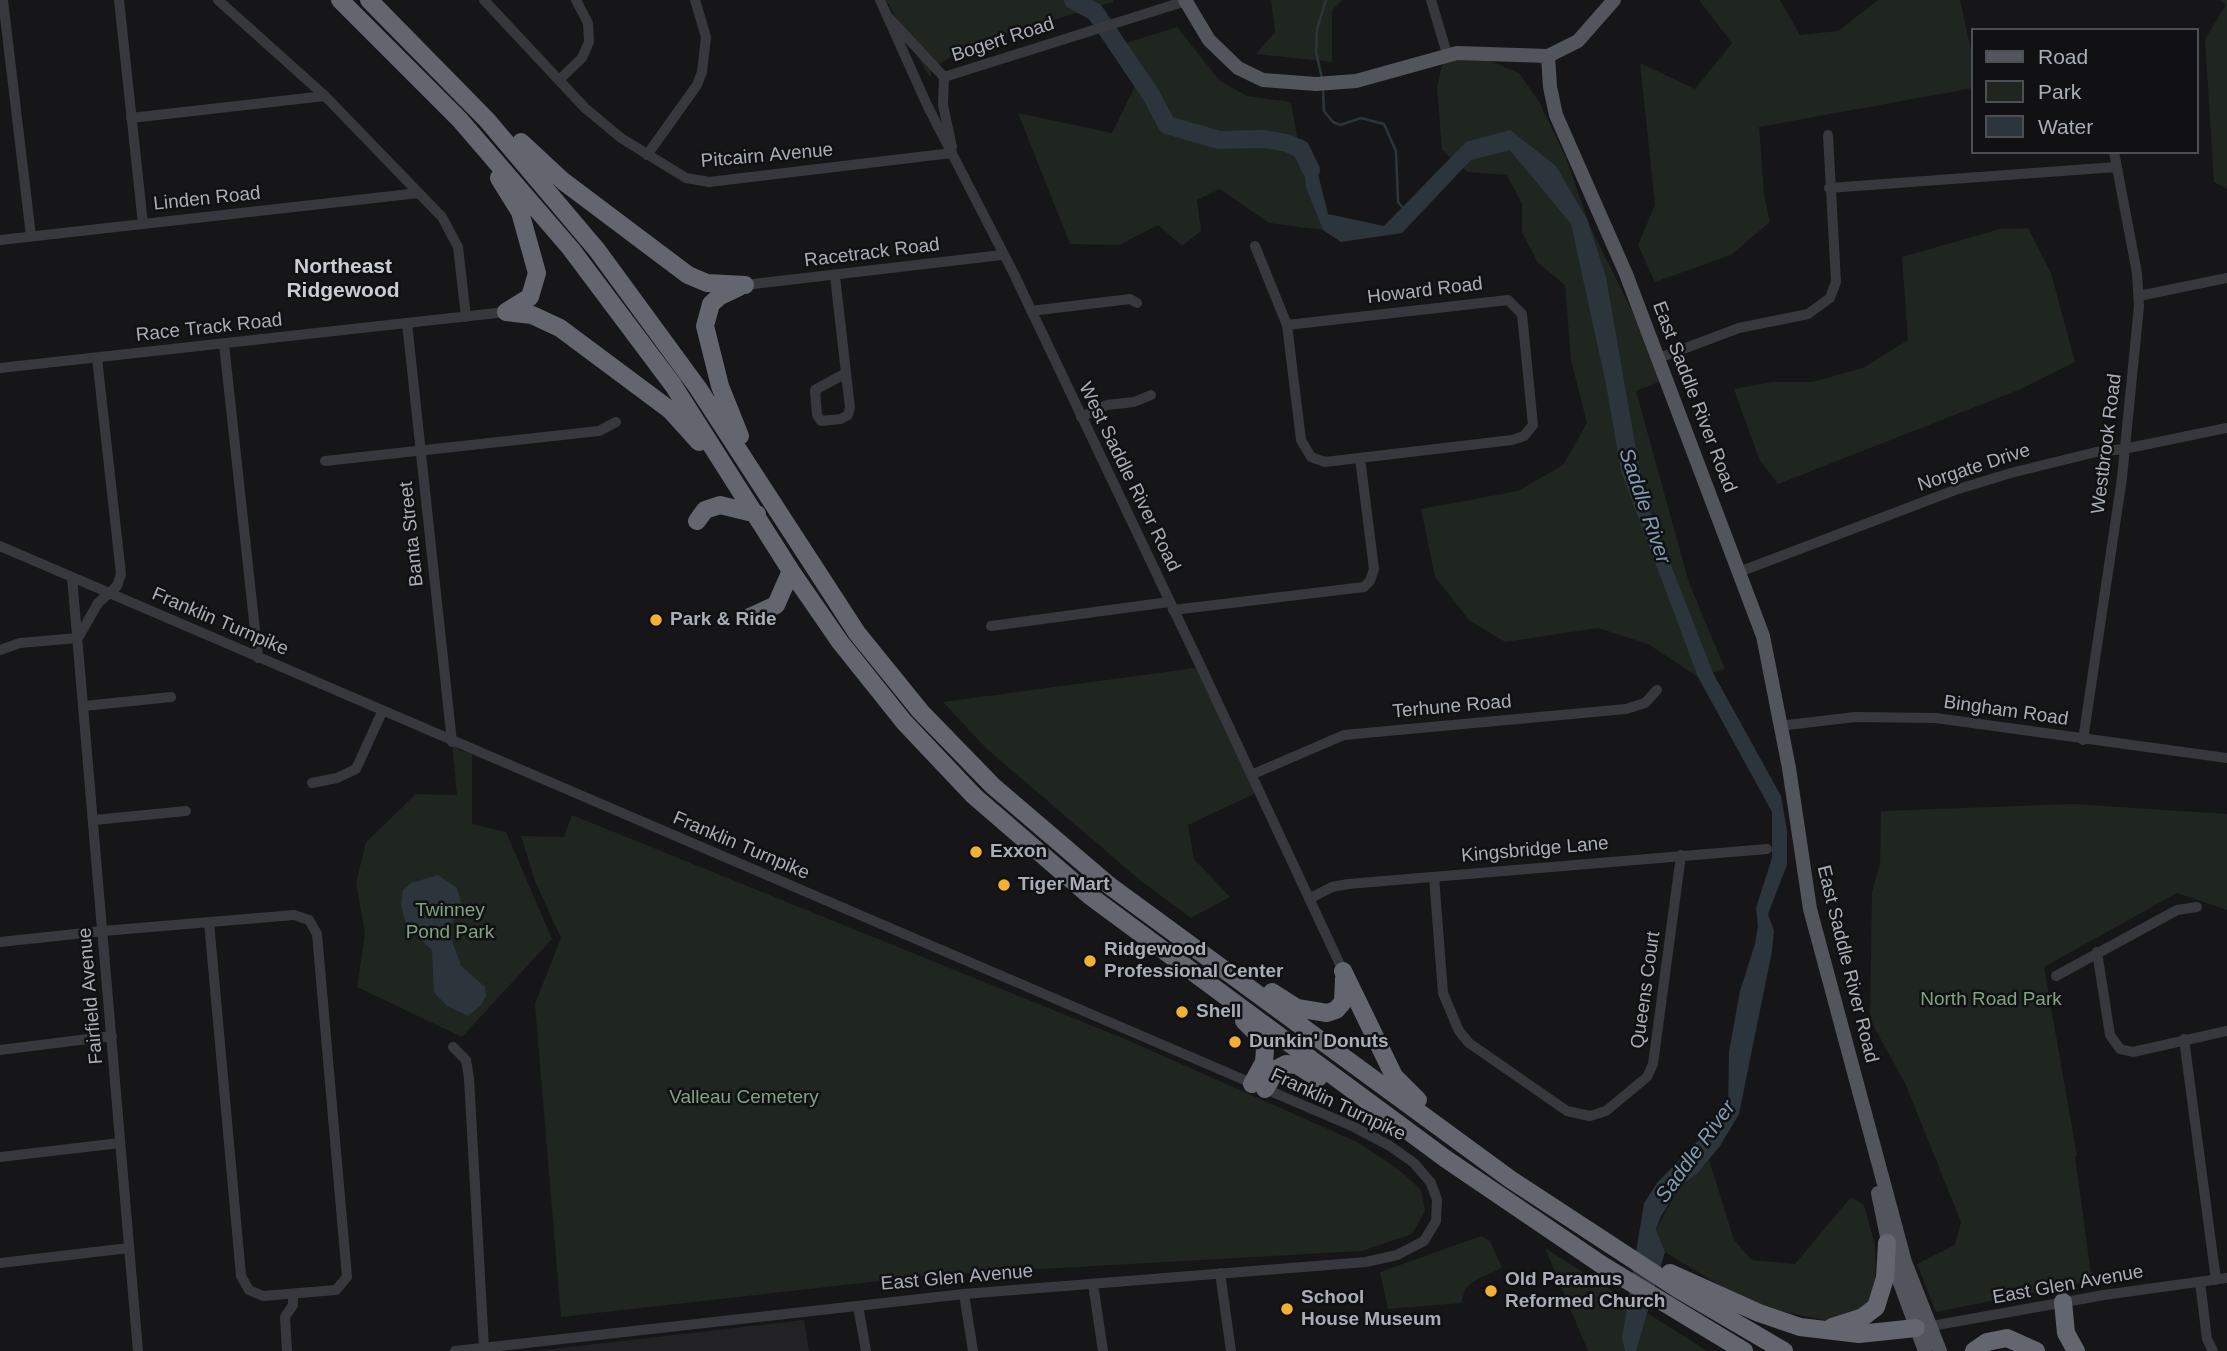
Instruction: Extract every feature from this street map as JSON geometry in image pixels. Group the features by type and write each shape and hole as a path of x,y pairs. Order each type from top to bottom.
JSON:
{"highway":[{"path":"340,0 460,120 535,205 613,303 673,385 791,571 871,683 962,784 1057,869 1405,1129 1613,1272 1744,1351"},
{"path":"369,0 404,33 510,146 597,250 680,361 857,633 950,744 1044,832 1207,957 1482,1160 1616,1250 1679,1284 1784,1351"},
{"path":"404,33 469,85 548,168 682,271 707,283 745,285"},
{"path":"460,120 516,204 530,241 537,273 535,285 525,301 506,312"},
{"path":"745,285 715,300 708,309 705,326 720,386 755,475"},
{"path":"506,312 532,315 554,323 646,390 679,419 739,486"},
{"path":"698,521 705,510 720,505 757,514"},
{"path":"750,617 776,605 791,571"},
{"path":"1207,957 1264,986 1288,1003 1321,1013 1332,1012 1343,1002 1343,971"},
{"path":"1343,971 1398,1082 1440,1116 1482,1160"},
{"path":"1213,987 1262,1041 1265,1058 1258,1087"},
{"path":"1258,1087 1278,1068 1297,1065 1350,1101 1405,1129"},
{"path":"1811,1329 1855,1321 1876,1307 1885,1278 1887,1242"},
{"path":"1679,1284 1772,1318 1811,1329 1859,1334 1922,1327"},
{"path":"2063,1302 2066,1333 2076,1351"},
{"path":"1673,1310 1724,1351"},
{"path":"1974,1351 1987,1342 2007,1338 2036,1351"}],"main road":[{"path":"1186,1 1209,40 1238,68 1263,80 1323,84 1366,78 1447,54 1548,56 1578,41 1614,0"},
{"name":"East Saddle River Road","path":"1548,56 1550,87 1556,115 1626,274 1763,636 1789,768 1810,909 1922,1327"},
{"name":"East Saddle River Road","path":"1874,1153 1887,1242 1922,1327 1940,1351"},
{"path":"1922,1327 1925,1351"}],"street":[{"path":"3,0 30,236"},
{"path":"119,0 143,224"},
{"path":"218,0 325,96 442,217 455,239 466,317"},
{"name":"Pitcairn Avenue","path":"484,0 585,107 646,155 686,178 709,182 952,153"},
{"path":"559,80 582,58 589,42 588,23 576,0"},
{"path":"646,155 697,85 702,72 706,37 695,0"},
{"name":"West Saddle River Road","path":"880,0 1031,311 1343,971"},
{"path":"1431,0 1447,54"},
{"name":"Bogert Road","path":"952,153 943,106 944,77 1186,1"},
{"path":"887,16 944,77"},
{"path":"131,118 325,96"},
{"path":"1659,358 1739,328 1808,314 1823,305 1836,282 1828,135"},
{"name":"Westbrook Road","path":"2083,740 2137,352 2139,296 2114,154"},
{"path":"1829,188 2116,167"},
{"name":"Linden Road","path":"0,240 419,193"},
{"path":"991,626 1364,587 1370,581 1374,569 1360,458 1325,462 1306,452 1301,440 1287,325 1255,246"},
{"name":"Racetrack Road","path":"745,285 1002,255"},
{"path":"835,276 846,373 848,415 841,419 821,421 817,415 815,390 846,373"},
{"path":"2139,296 2227,278"},
{"path":"1031,311 1130,299 1137,303"},
{"name":"Howard Road","path":"1287,325 1502,300 1519,308 1534,421 1527,433 1512,440 1360,458"},
{"name":"Race Track Road","path":"0,368 506,312"},
{"name":"Banta Street","path":"407,323 452,742"},
{"path":"224,344 258,658"},
{"path":"0,650 20,643 78,638 98,603 117,586 120,570 97,358"},
{"path":"1081,417 1107,405 1134,402 1151,395"},
{"path":"325,461 599,431 616,422"},
{"name":"Norgate Drive","path":"1739,572 1955,490 2048,463 2227,428"},
{"name":"Franklin Turnpike","path":"0,546 1354,1127 1399,1151 1427,1177 1436,1195 1438,1210"},
{"name":"Fairfield Avenue","path":"72,577 138,1351"},
{"name":"Terhune Road","path":"1251,775 1344,735 1626,709 1645,703 1657,690"},
{"path":"84,706 171,697"},
{"path":"312,783 337,778 356,769 382,712"},
{"name":"Bingham Road","path":"1779,726 1855,718 1936,718 2227,758"},
{"path":"94,820 186,811"},
{"name":"Kingsbridge Lane","path":"1309,899 1339,885 1767,849"},
{"name":"Queens Court","path":"1434,877 1443,993 1451,1019 1469,1042 1567,1111 1590,1116 1606,1111 1647,1077 1653,1064 1681,855"},
{"path":"2056,976 2177,910 2197,907"},
{"path":"0,942 103,931 209,922 294,915 309,920 317,934 347,1277 336,1290 274,1296 255,1294 241,1276 209,922"},
{"path":"2098,952 2110,1035 2115,1045 2133,1052 2227,1031"},
{"path":"0,1050 112,1036"},
{"path":"2184,1039 2222,1279"},
{"path":"453,1047 466,1060 469,1078 484,1348"},
{"path":"0,1157 120,1143"},
{"name":"East Glen Avenue","path":"458,1351 964,1294 1353,1264 1397,1255 1428,1236 1438,1210"},
{"path":"0,1263 129,1248"},
{"path":"1220,1273 1231,1351"},
{"name":"East Glen Avenue","path":"1922,1327 2063,1302 2222,1279"},
{"path":"2200,1282 2207,1339 2213,1351"},
{"path":"1093,1284 1103,1351"},
{"path":"285,1317 293,1305 293,1294"},
{"path":"964,1294 973,1351"},
{"path":"274,1296 276,1307 285,1317 288,1351"},
{"path":"858,1306 866,1351"}],"shaded area":[{"path":"804,1320 809,1351 535,1351"}],"green space":[{"path":"886,0 1113,2 969,45 932,69 930,78"},
{"path":"1271,0 1342,0 1332,10 1332,62 1256,54 1275,32"},
{"path":"1699,0 1780,0 1800,35 1838,31 1878,0 1960,0 1972,54 1972,88 1759,127 1764,194 1770,222 1731,255 1655,282 1638,245 1655,205 1640,63 1695,89 1732,43"},
{"path":"2220,0 2227,0 2227,189 2214,182 2205,39 2226,5"},
{"path":"1177,27 1219,80 1247,96 1291,102 1306,188 1323,230 1269,223 1220,189 1197,200 1201,231 1182,246 1158,225 1119,245 1070,244 1018,113 1112,133 1135,86 1110,48"},
{"path":"1444,58 1483,58 1519,73 1540,103 1566,158 1590,226 1637,321 1661,381 1636,391 1689,583 1725,669 1698,677 1648,644 1598,628 1505,642 1469,620 1435,577 1421,509 1518,491 1563,465 1587,423 1571,360 1565,285 1538,263 1522,232 1522,204 1507,175 1467,172 1442,150 1437,87"},
{"path":"2028,228 2051,273 2075,362 2021,389 1778,484 1759,459 1734,389 1772,382 1812,382 1863,368 1908,340 1902,257 2000,229"},
{"path":"1203,667 1258,792 1188,825 1194,859 1230,897 1191,918 1141,881 987,749 943,702"},
{"name":"Twinney Pond Park","path":"452,742 459,750 472,754 472,824 506,832 552,939 462,1037 357,987 365,933 356,883 366,842 416,794 457,795"},
{"name":"North Road Park","path":"2073,804 2227,814 2227,910 2177,893 2044,967 2077,1156 2075,1157 2092,1281 1936,1312 1917,1264 1955,1245 1961,1222 1905,1083 1870,1020 1872,892 1880,864 1881,811"},
{"name":"Valleau Cemetery","path":"572,815 1125,1039 1357,1142 1398,1169 1421,1190 1425,1211 1412,1234 1362,1251 933,1275 561,1317 535,1004 561,938 535,881 521,836 564,837"},
{"path":"1709,1160 1734,1240 1752,1260 1795,1264 1851,1197 1864,1205 1875,1245 1876,1296 1847,1324 1763,1308 1765,1313 1665,1252 1656,1229 1681,1185 1697,1174"},
{"path":"1481,1236 1490,1241 1502,1268 1474,1281 1465,1289 1461,1303 1388,1309 1380,1272"},
{"path":"1545,1248 1707,1351 1588,1351"}],"water":[{"path":"1510,130 1556,166 1587,219 1606,277 1644,496 1713,673 1781,796 1787,831 1787,865 1768,914 1774,931 1772,951 1739,1114 1720,1146 1697,1174 1681,1185 1661,1216 1656,1229 1665,1252 1636,1351 1625,1351 1622,1338 1644,1203 1657,1183 1728,1110 1729,1052 1740,991 1755,944 1758,926 1756,908 1772,858 1772,812 1698,677 1621,471 1606,384 1571,224 1510,150 1471,160 1402,233 1341,242 1323,230 1306,188 1301,149 1314,158 1328,214 1384,226 1466,142"},
{"path":"438,875 457,888 462,905 451,924 452,941 461,966 485,987 486,996 481,1005 468,1016 447,1006 434,992 432,950 406,925 401,905 403,890 411,883"}],"waterway":[{"name":"Saddle River","path":"1073,0 1095,12 1151,95 1167,125 1219,140 1264,139 1287,143 1301,149 1311,170"},
{"path":"1322,78 1316,52 1317,29 1326,0"},
{"path":"1323,89 1324,111 1333,122 1340,125 1361,118 1384,124 1396,151 1398,202 1402,207"}],"place":[{"name":"Park & Ride","path":"656,620"},
{"name":"Exxon","path":"976,852"},
{"name":"Tiger Mart","path":"1004,885"},
{"name":"Ridgewood Professional Center","path":"1090,961"},
{"name":"Shell","path":"1182,1012"},
{"name":"Dunkin' Donuts","path":"1235,1042"},
{"name":"Old Paramus Reformed Church","path":"1491,1291"},
{"name":"School House Museum","path":"1287,1309"}],"district":[{"name":"Northeast Ridgewood","path":"343,279"}]}
